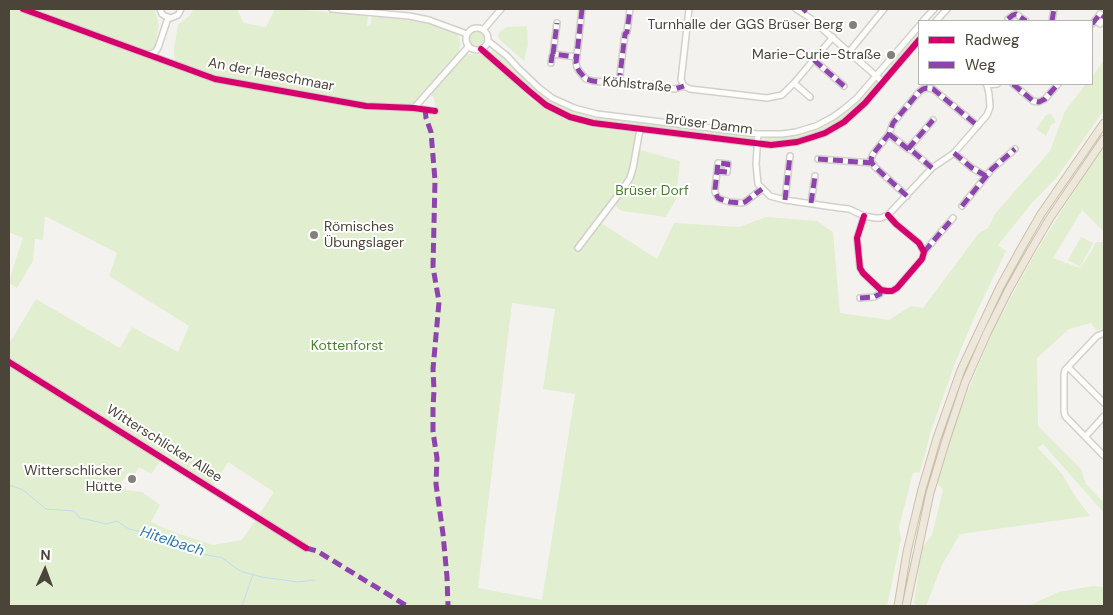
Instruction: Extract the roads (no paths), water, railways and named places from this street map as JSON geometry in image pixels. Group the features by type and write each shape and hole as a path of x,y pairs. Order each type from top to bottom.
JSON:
{"highway":[{"path":"898,606 907,552 922,489 937,438 961,370 1000,287 1041,214 1104,123"},
{"path":"906,606 930,493 966,383 1008,292 1031,250 1050,218 1104,139"}],"street":[{"name":"An der Haeschmaar","path":"24,9 215,79 366,106 435,111"},
{"path":"160,9 162,14 168,18 178,15 181,9"},
{"path":"332,9 409,16 429,20 467,34"},
{"path":"414,108 469,46 466,40 467,34 472,29 479,28 482,30 500,9"},
{"name":"Köhlstraße","path":"582,9 577,67 582,76 593,81 675,89 684,86 690,89 767,98 782,94 794,83 833,37"},
{"path":"619,83 630,9"},
{"path":"684,86 681,80 689,9"},
{"path":"796,9 804,11 883,82"},
{"path":"848,52 884,9"},
{"path":"924,20 934,9"},
{"path":"937,20 947,9"},
{"path":"1008,19 1016,14 1025,20"},
{"path":"150,54 158,48 168,18"},
{"path":"1093,22 1100,24 1104,18"},
{"path":"551,64 554,54 557,23"},
{"name":"Brüser Damm","path":"482,30 487,34 488,41 507,56 539,88 552,98 574,108 597,114 758,134 782,134 822,124 850,104 918,28"},
{"path":"481,49 486,46 488,41"},
{"name":"Brüser Damm","path":"469,46 474,50 481,49 529,92 570,117 593,123 640,130 771,144 797,142 824,133 844,122 857,111 918,41"},
{"path":"554,54 577,57"},
{"path":"814,60 844,86"},
{"path":"794,83 810,97"},
{"path":"758,134 756,173 758,184 770,196 849,210 864,216 881,218 888,215 932,168 954,153 987,115 990,107 987,85"},
{"path":"1014,85 1033,101 1039,102 1045,99 1057,85"},
{"path":"906,196 875,168 872,163 873,154 889,134 893,123 919,92 927,88 933,89 978,126"},
{"path":"908,149 933,120"},
{"path":"578,248 630,178 640,130"},
{"path":"889,134 932,168"},
{"path":"962,206 986,176 1015,149"},
{"path":"954,153 972,168 986,176"},
{"path":"784,200 790,156"},
{"path":"818,158 872,163"},
{"path":"718,171 715,192 720,199 730,202 745,202 762,189"},
{"path":"812,203 815,176"},
{"path":"888,215 919,243 924,252"},
{"path":"864,216 857,238 860,268 863,274 881,290 887,292 897,288 953,218"},
{"path":"860,298 874,297 880,294 881,290"},
{"path":"1104,333 1097,336 1068,367 1064,374 1065,416 1104,456"},
{"name":"Witterschlicker Allee","path":"9,362 306,548"},
{"path":"1068,367 1104,403"},
{"path":"1086,436 1104,416"}],"waterway":[{"name":"Hitelbach","path":"9,485 23,490 46,509 74,511 80,518 107,524 117,521 129,529 173,539 189,551 221,557 243,572 262,577 298,582 315,580"},
{"path":"242,606 253,574"}],"place":[{"name":"Turnhalle der GGS Brüser Berg","path":"853,25"},
{"name":"Marie-Curie-Straße","path":"891,55"},
{"name":"Römisches Übungslager","path":"314,235"},
{"name":"Witterschlicker Hütte","path":"132,479"}],"park label":[{"name":"Brüser Dorf","path":"652,191"},
{"name":"Kottenforst","path":"347,346"}]}
